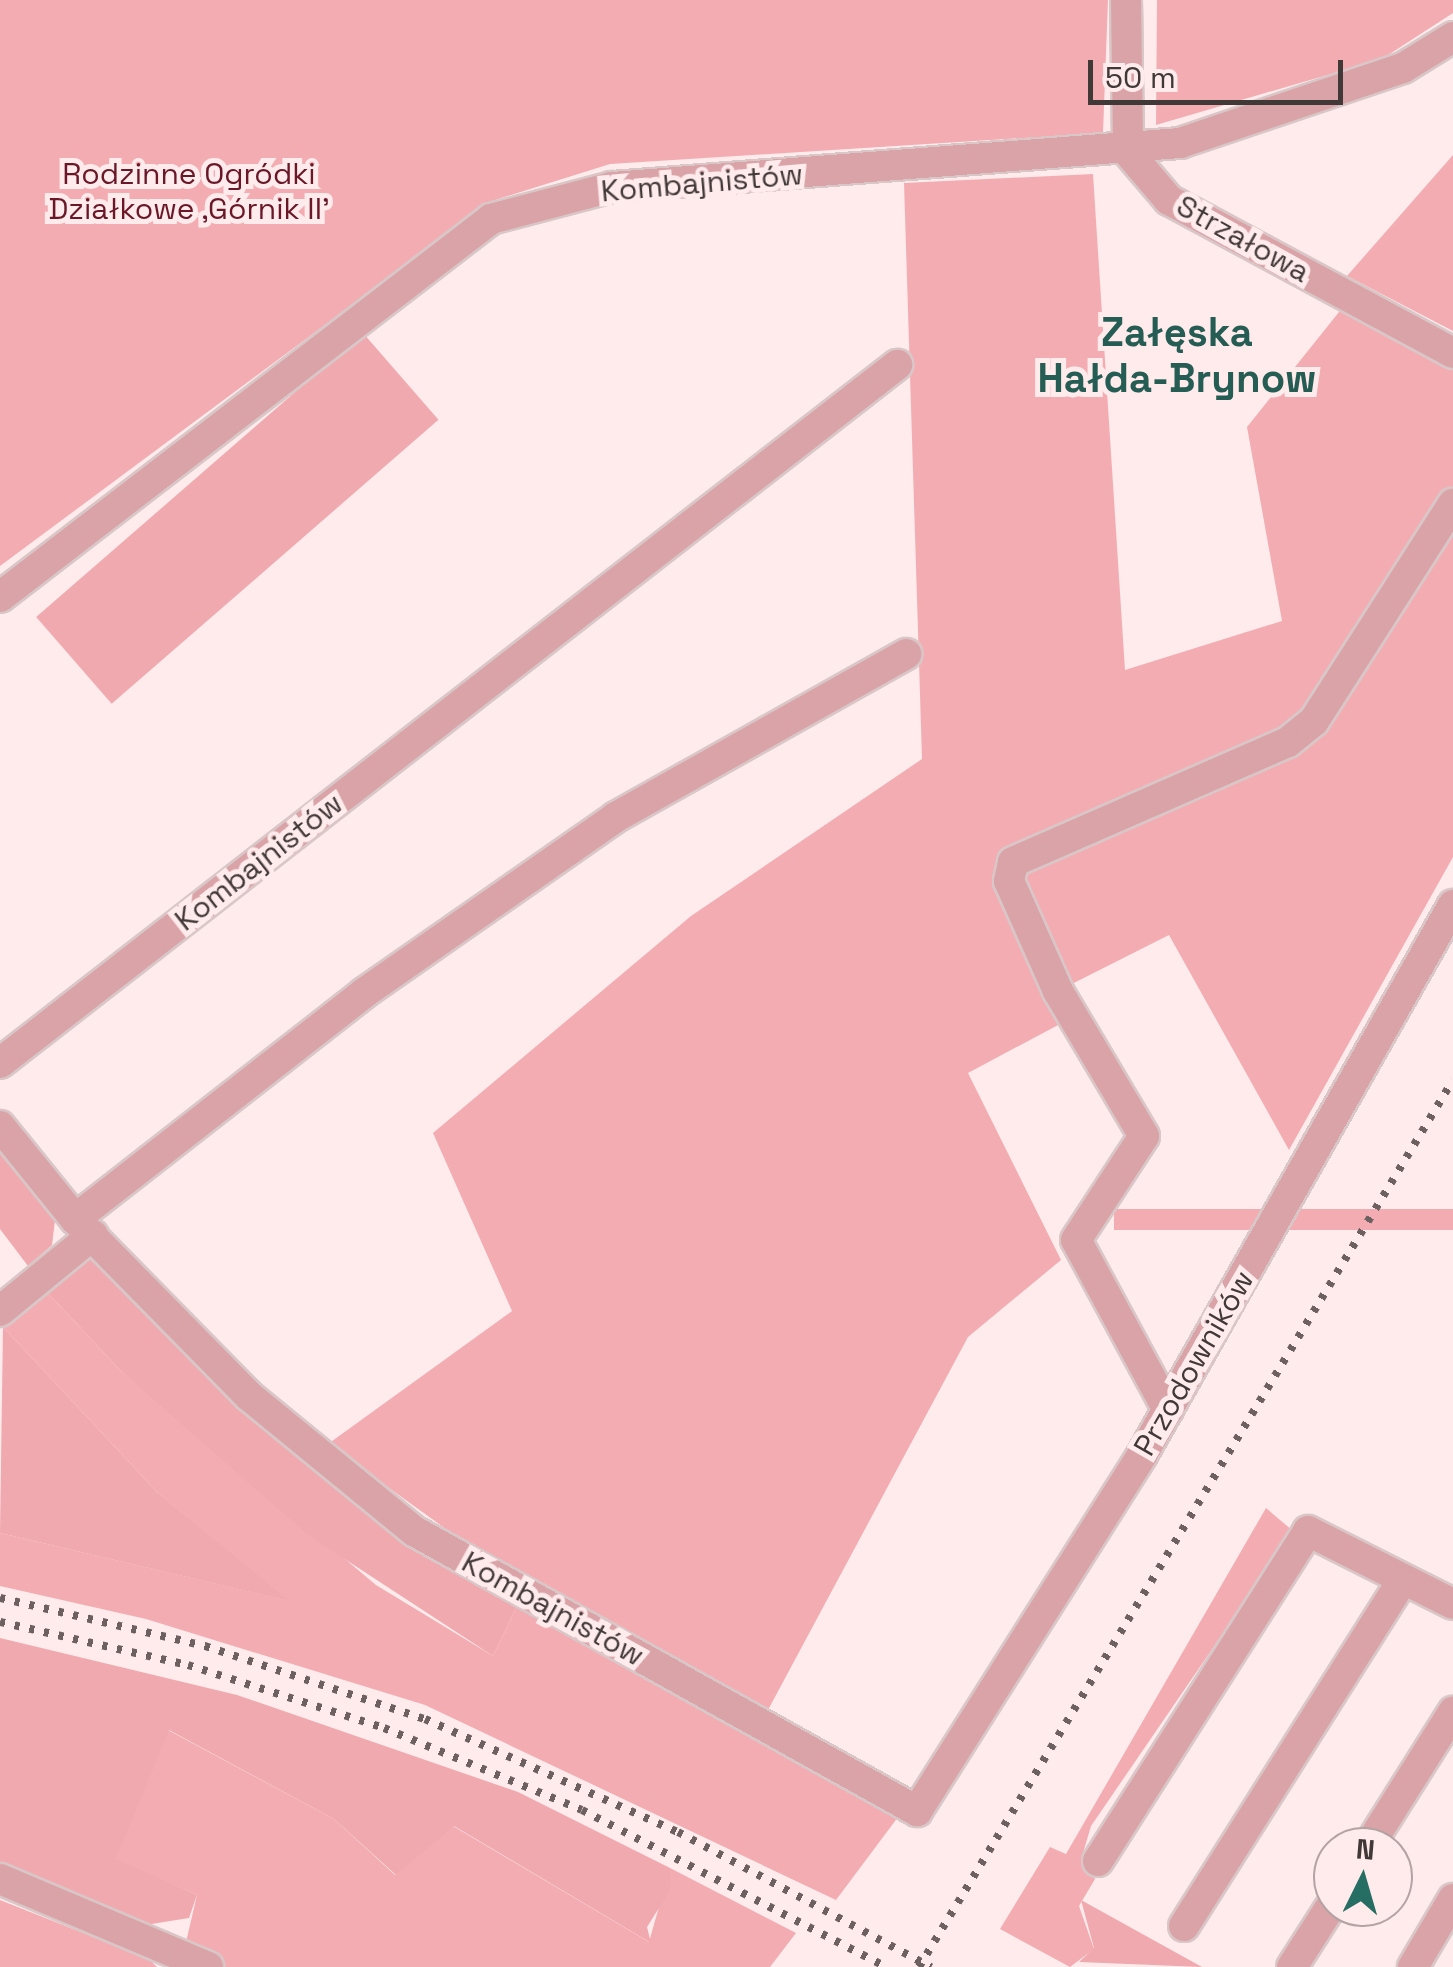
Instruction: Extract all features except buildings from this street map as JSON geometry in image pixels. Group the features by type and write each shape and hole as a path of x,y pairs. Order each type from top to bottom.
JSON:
{"street":[{"path":"1126,0 1128,152"},
{"name":"Kombajnistów","path":"0,596 491,219 612,186 1128,152 1180,143 1403,68 1453,37"},
{"name":"Strzałowa","path":"1128,152 1169,200 1453,353"},
{"name":"Kombajnistów","path":"0,1063 897,366"},
{"path":"1168,1410 1076,1240 1144,1136 1058,990 1009,882 1013,862 1288,742 1314,720 1453,504"},
{"path":"0,1311 84,1227 364,993 616,817 906,654"},
{"name":"Przodowników","path":"918,1811 1168,1410 1453,905"},
{"name":"Kombajnistów","path":"0,1126 84,1227 249,1396 414,1531 918,1811"},
{"path":"1098,1860 1308,1530 1453,1604"},
{"path":"1184,1926 1403,1580"},
{"path":"1381,1827 1453,1712"},
{"path":"0,1879 208,1967"},
{"path":"1413,1967 1453,1899"},
{"path":"1292,1967 1318,1927"}],"green space":[{"name":"Rodzinne Ogródki Działkowe ,Górnik II'","path":"0,0 1108,0 1103,133 610,164 492,201 0,566"},
{"path":"1157,0 1453,0 1453,13 1382,59 1156,125"},
{"path":"1453,155 1453,331 1347,276"},
{"path":"1093,174 1125,670 1282,621 1247,427 1343,307 1453,367 1453,857 1289,1150 1169,935 1048,996 1060,1024 968,1073 1061,1260 968,1337 768,1710 464,1542 328,1444 512,1311 433,1133 691,916 922,759 904,183"},
{"path":"1114,1209 1453,1209 1453,1230 1114,1230"},
{"path":"46,1291 121,1371 376,1585 493,1656 518,1604 901,1813 836,1900 425,1705 146,1619 0,1586 0,1533 286,1600 156,1491 3,1327"},
{"path":"1266,1508 1293,1531 1091,1826 1081,1860 1095,1879 1079,1906 1094,1949 1070,1967 1000,1929 1050,1847 1066,1854"},
{"path":"168,1730 334,1819 395,1875 453,1826 649,1942 670,1868 796,1933 770,1967 225,1967 186,1942 197,1895 115,1860"},
{"path":"0,1900 149,1959 157,1967 0,1967"}],"shaded area":[{"path":"363,333 438,420 112,704 36,617"},
{"path":"0,1149 55,1220 52,1245 28,1266 0,1229"},
{"path":"91,1259 518,1604 493,1656 308,1535 121,1371 46,1291"},
{"path":"3,1327 156,1491 289,1601 0,1533"},
{"path":"0,1638 237,1695 518,1792 670,1868 671,1889 647,1927 651,1943 454,1826 396,1875 334,1819 169,1730 116,1859 197,1895 189,1918 139,1926 0,1869"},
{"path":"1081,1900 1202,1967 1079,1962 1094,1948"}],"railway":[{"path":"919,1967 1453,1080"},
{"path":"0,1598 205,1646 425,1719 678,1832 931,1967"},
{"path":"0,1622 188,1665 384,1728 582,1810 886,1967"}],"district":[{"name":"Załęska Hałda-Brynow","path":"1177,356"}]}
